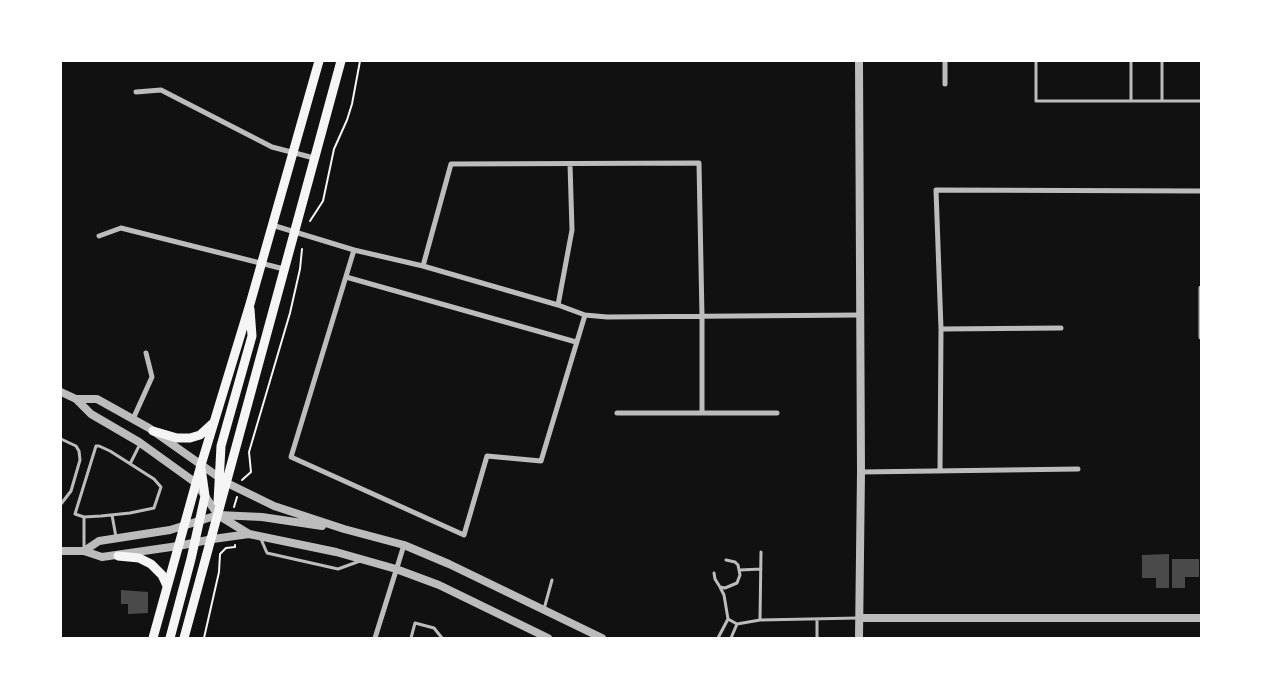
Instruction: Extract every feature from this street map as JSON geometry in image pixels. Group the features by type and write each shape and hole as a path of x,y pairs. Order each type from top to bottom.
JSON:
{"main road":[{"path":"153,638 201,464 250,304 319,61"},
{"path":"184,638 213,538 341,61"},
{"path":"218,515 221,446 252,336 250,304"},
{"path":"153,431 177,438 190,438 200,435 214,422"},
{"path":"170,638 205,496 201,464"},
{"path":"118,556 139,558 151,564 162,575 167,586"}],"street":[{"path":"859,61 861,472 859,638"},
{"path":"945,61 945,84"},
{"path":"136,92 161,90 272,148 314,158"},
{"path":"423,266 451,164 699,163 702,413"},
{"path":"558,305 572,230 570,164"},
{"path":"940,471 941,329 936,190 1201,191"},
{"path":"272,225 354,250 423,266 558,305 585,315 607,317 702,317 860,315"},
{"path":"99,236 122,228 284,269"},
{"path":"354,250 292,457 464,535 487,456 541,460 585,315"},
{"path":"346,278 576,342"},
{"path":"1201,288 1201,337"},
{"path":"941,329 1061,328"},
{"path":"133,419 152,377 146,353"},
{"path":"61,392 76,399 91,414 141,443 196,483 218,515 249,534"},
{"path":"76,399 97,399 153,431 227,483 274,506 344,529 404,544 602,638"},
{"path":"617,412 777,412"},
{"path":"861,472 1078,469"},
{"path":"84,551 99,540 170,530 218,515 262,517 344,529"},
{"path":"61,551 84,551 102,557 118,556 213,538 249,534 396,569 438,585 548,638"},
{"path":"375,638 404,544"},
{"path":"859,618 1201,618"}],"lane":[{"path":"1036,61 1036,101 1201,101"},
{"path":"1131,61 1131,101"},
{"path":"1162,61 1162,101"},
{"path":"61,439 76,446 79,451 80,460 71,491 61,504"},
{"path":"130,464 141,443"},
{"path":"99,446 154,479 161,487 154,508 112,515 84,516 75,514 94,448 99,446"},
{"path":"112,515 116,538"},
{"path":"84,516 84,551"},
{"path":"259,536 267,553 338,569 364,560"},
{"path":"760,620 761,552"},
{"path":"720,587 725,588 737,583 740,570 735,562 726,560"},
{"path":"740,570 761,570"},
{"path":"714,573 715,579 724,594 728,619 718,638"},
{"path":"544,610 552,580"},
{"path":"728,619 737,624 760,620 859,618"},
{"path":"817,619 817,638"},
{"path":"411,638 415,623 434,628 442,638"},
{"path":"731,638 737,624"}],"path":[{"path":"310,220 323,201 334,149 352,104 360,61"},
{"path":"242,478 251,472 249,452 290,313 300,269 302,249"},
{"path":"234,508 237,498"},
{"path":"204,638 219,572 220,554 226,548 235,547"}],"building":[{"path":"1169,554 1169,588 1156,588 1156,578 1142,578 1142,555"},
{"path":"1172,559 1199,559 1199,577 1185,577 1185,588 1172,588"},
{"path":"121,590 148,592 148,613 128,614 128,604 121,604"}]}
